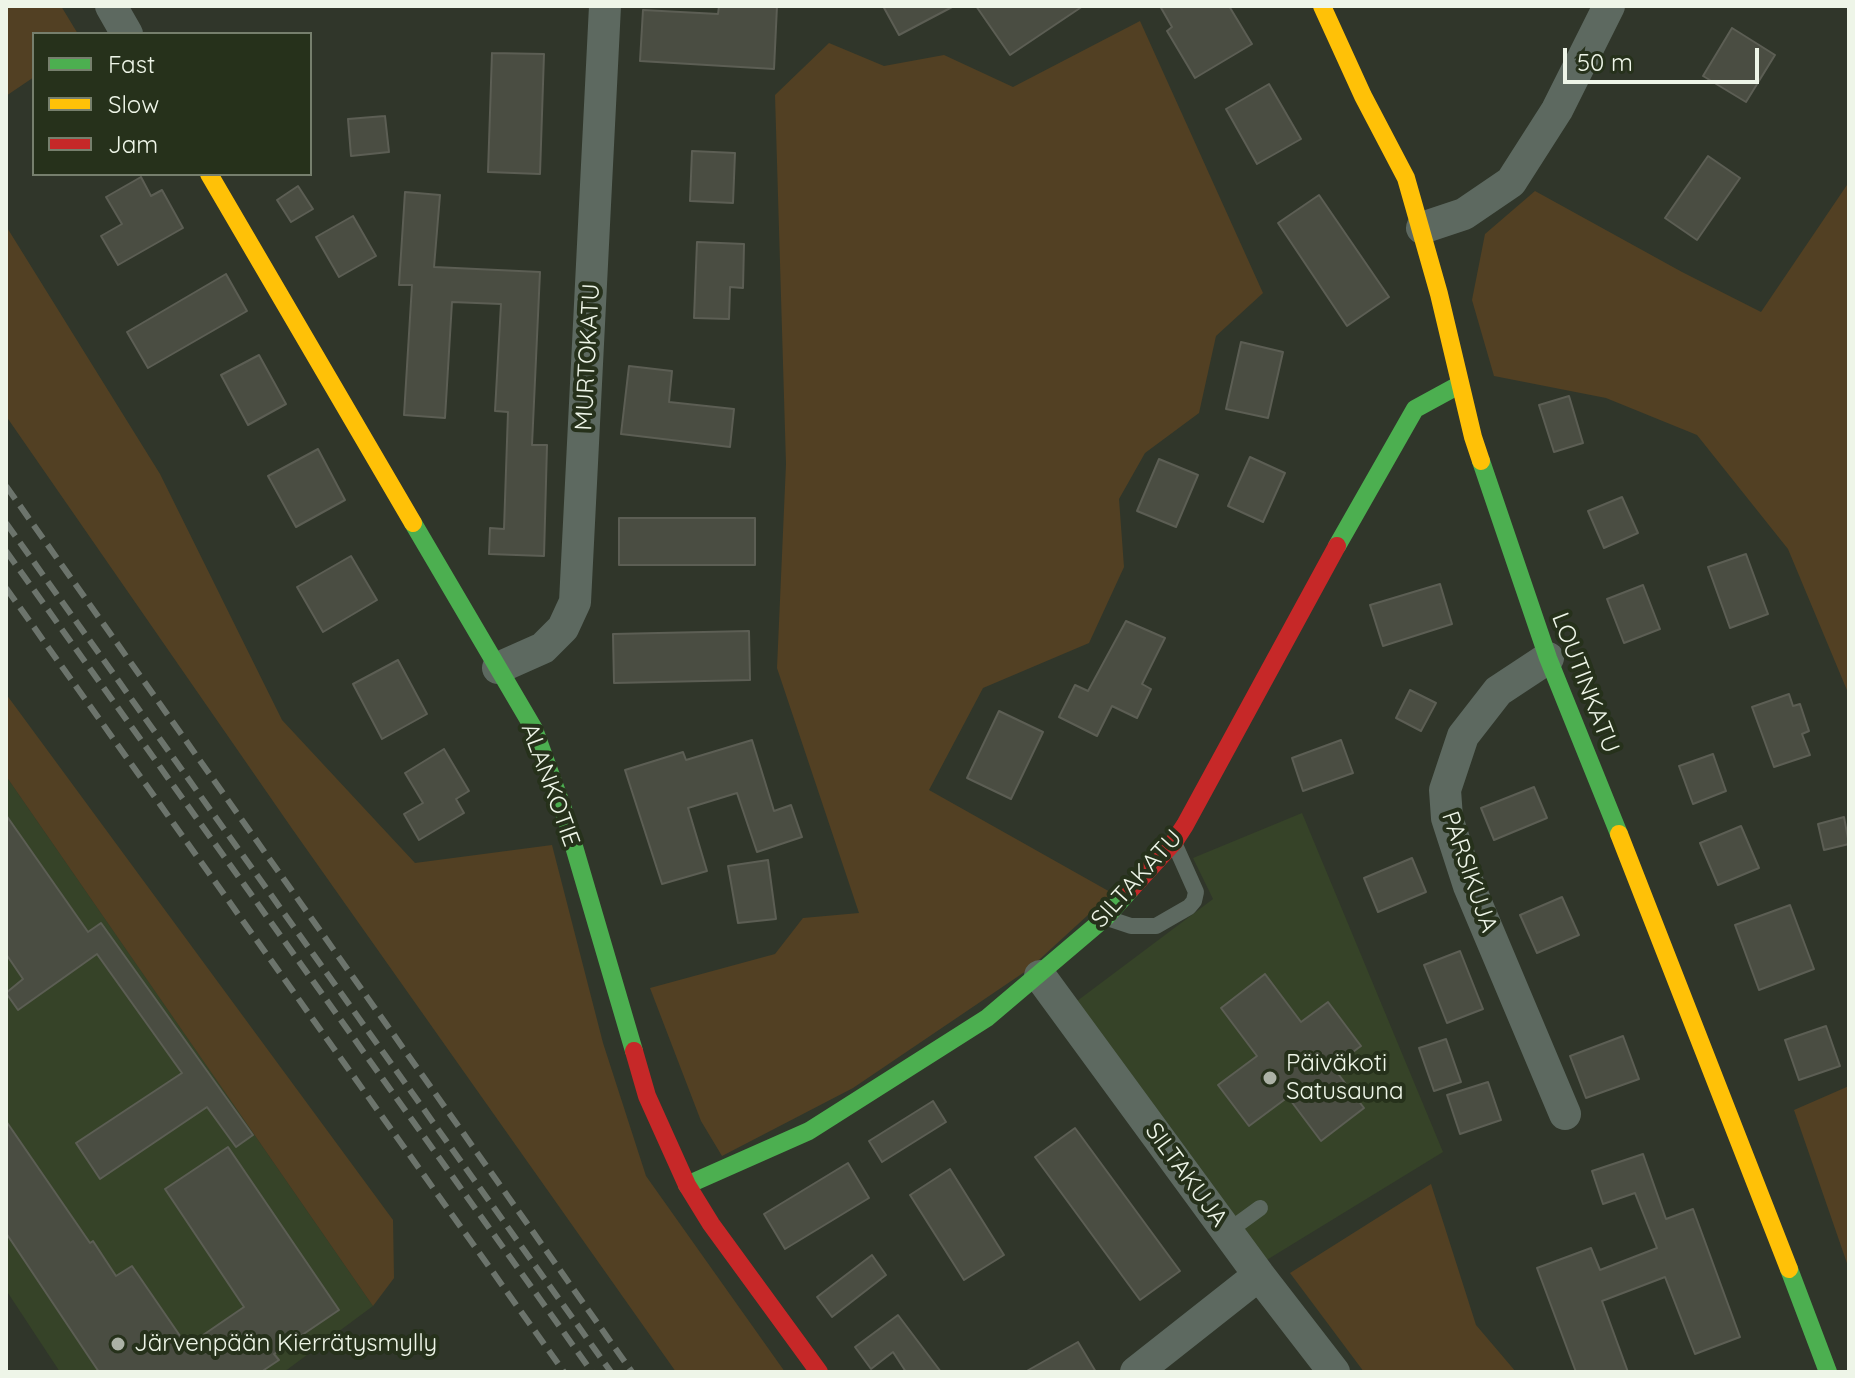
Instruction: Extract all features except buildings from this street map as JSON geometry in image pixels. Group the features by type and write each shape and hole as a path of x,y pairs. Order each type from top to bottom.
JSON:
{"street":[{"path":"111,6 126,32"},
{"name":"MURTOKATU","path":"498,668 543,648 563,628 575,602 605,6"},
{"name":"LOUTINKATU","path":"1322,6 1363,96 1393,149 1422,228 1473,437 1548,658 1709,1060 1828,1372"},
{"path":"1422,228 1464,214 1511,182 1557,110 1609,6"},
{"name":"ALANKOTIE","path":"210,176 534,729 563,809 647,1096 687,1185 711,1224 819,1372"},
{"name":"SILTAKATU","path":"687,1185 809,1131 987,1018 1106,917 1174,842 1193,812 1377,473 1415,409 1459,385"},
{"name":"PARSIKUJA","path":"1548,658 1498,691 1463,736 1445,790 1447,818 1469,886 1565,1114"},
{"name":"SILTAKUJA","path":"1040,976 1227,1232 1334,1372"},
{"path":"1136,1372 1259,1275"}],"lane":[{"path":"1106,917 1131,926 1156,926 1189,907 1196,892 1174,842"},
{"path":"1227,1232 1260,1208"}],"shaded area":[{"path":"11,6 61,6 77,32 32,32 32,78 6,96 6,9"},
{"path":"1140,21 1263,293 1216,336 1199,413 1145,453 1119,499 1124,567 1089,643 983,688 929,790 1112,893 1029,969 853,1088 722,1156 701,1121 650,988 775,954 803,918 859,913 777,668 786,464 775,95 829,43 884,66 944,55 1013,87"},
{"path":"1849,182 1849,695 1788,549 1697,435 1606,398 1494,376 1472,300 1485,234 1535,191 1761,312"},
{"path":"6,226 160,474 282,720 415,863 552,845 603,1043 646,1176 785,1372 676,1372 293,830 6,416"},
{"path":"6,694 393,1220 394,1278 373,1306 6,776"},
{"path":"6,776 373,1306 284,1372 60,1372 6,1290"},
{"name":"Päiväkoti Satusauna","path":"1302,813 1443,1152 1265,1261 1073,1004 1213,899 1193,858"},
{"path":"1849,1086 1849,1269 1794,1110"},
{"path":"1431,1184 1476,1325 1516,1372 1364,1372 1290,1273"}],"railway":[{"path":"6,486 632,1372"},
{"path":"6,523 611,1372"},
{"path":"6,551 592,1372"},
{"path":"6,588 564,1372"}],"traffic: fast":[{"path":"1337,546 1415,409 1459,385"},
{"path":"1481,461 1548,658 1619,834"},
{"path":"413,523 534,729 563,809 634,1051"},
{"path":"687,1185 809,1131 987,1018 1106,917 1131,889"},
{"path":"1789,1269 1828,1372"}],"traffic: slow":[{"path":"1322,6 1363,96 1406,178 1481,461"},
{"path":"210,176 413,523"},
{"path":"1619,834 1789,1269"}],"traffic: jam":[{"path":"1131,889 1174,842 1185,825 1337,546"},
{"path":"634,1051 647,1096 687,1185 711,1224 819,1372"}],"place":[{"name":"Päiväkoti Satusauna","path":"1270,1078"},
{"name":"Järvenpään Kierrätysmylly","path":"118,1344"}]}
